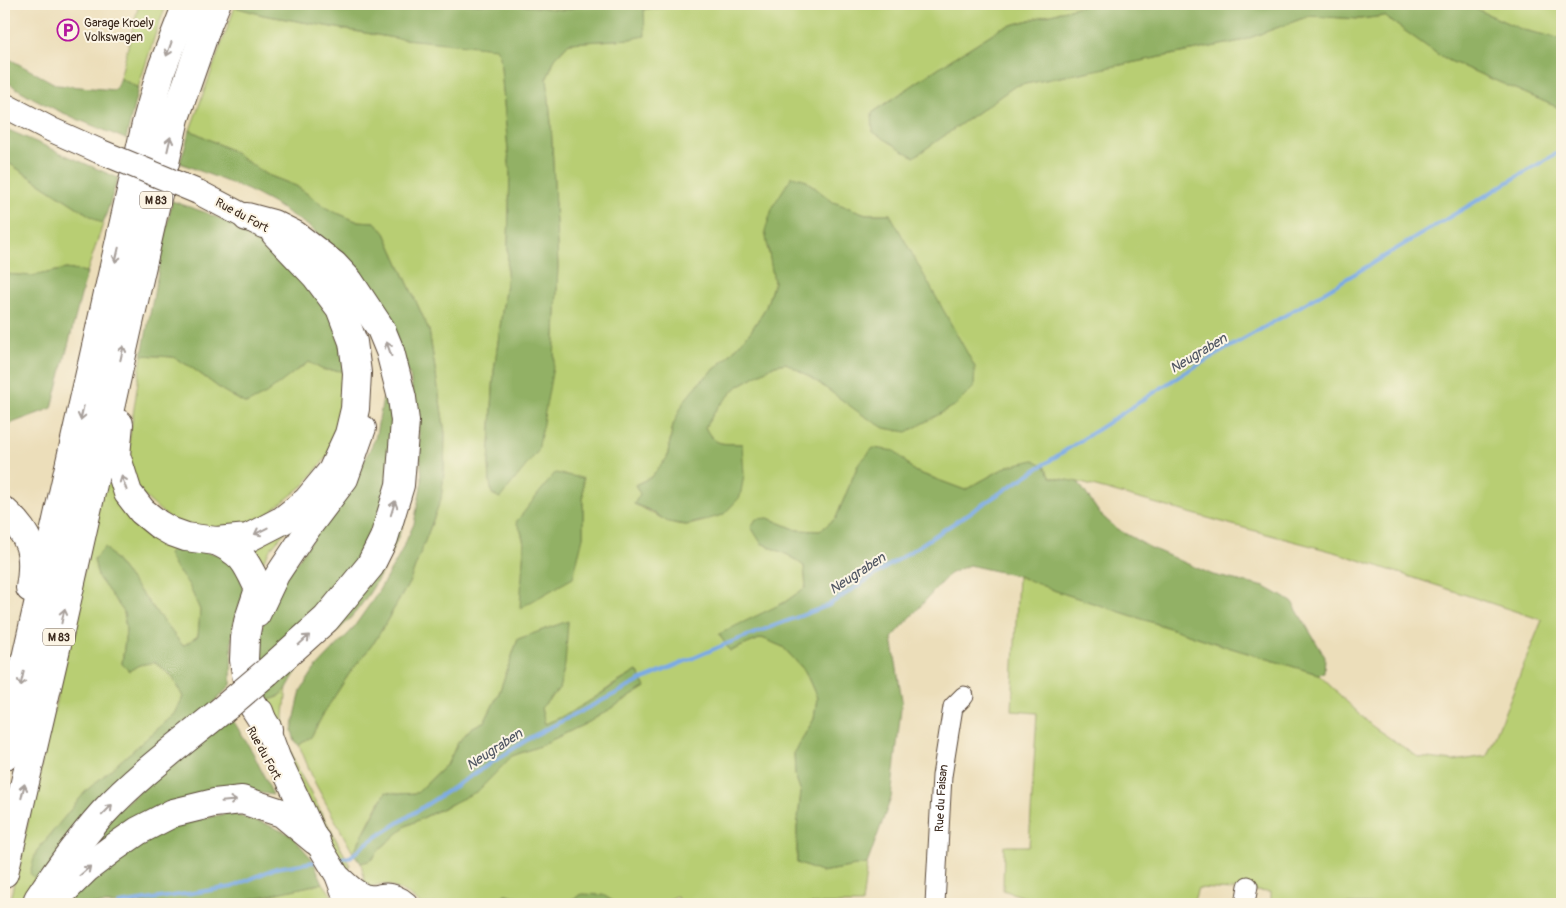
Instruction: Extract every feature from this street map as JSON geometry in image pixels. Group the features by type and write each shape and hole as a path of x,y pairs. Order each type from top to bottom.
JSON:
{"highway":[{"name":"M 83","path":"4,756 146,124 161,71 188,4"},
{"name":"M 83","path":"4,873 175,118 201,40 216,4"},
{"path":"35,904 80,840 130,786 267,672 326,619 370,566 384,538 400,485 405,421 402,398 390,351 384,336 366,305 349,281 334,265 295,235 273,224 247,217"},
{"path":"111,401 120,419 116,455 128,493 142,511 172,532 186,537 216,541 248,538 283,520 307,501 332,471 349,434 355,409 357,373 353,342 340,308 316,276 275,233"},
{"path":"4,511 26,535 33,557 27,603 32,631"},
{"path":"216,541 232,548 246,562 259,588 248,622 244,660 250,701 268,729"},
{"path":"50,904 87,868 138,831 173,813 214,803 242,800 282,813 324,854"}],"main road":[{"name":"Rue du Fort","path":"4,105 52,130 198,192 275,233 312,259 348,301 357,318 366,345 368,362 369,380 366,422 346,479 295,547 269,589 259,612 251,639 256,696 278,757 324,854 351,904"},
{"name":"Rue du Fort","path":"366,422 339,475 270,560 249,593 237,629 236,667 240,701 250,728 324,854 349,887 369,898 370,901 384,895 393,896 406,904"}],"street":[{"name":"Rue du Faisan","path":"935,904 942,776 953,708 964,696"}],"green space":[{"path":"139,4 167,4 138,88 120,78"},
{"path":"236,4 506,4 565,10 579,6 578,4 721,4 644,9 645,36 631,39 569,43 555,58 547,78 558,265 554,361 538,451 500,498 492,494 489,464 494,371 507,276 510,174 500,56 496,48 394,38 263,15 235,7"},
{"path":"506,4 578,4 580,6 565,10"},
{"path":"721,4 1087,4 1001,28 872,113 914,157 1015,86 1241,41 1309,16 1360,19 1384,16 1443,58 1557,107 1562,106 1562,904 1271,904 1271,892 1198,888 1193,904 1045,904 1003,890 1004,846 1029,846 1037,713 1012,711 1018,576 1056,591 1318,674 1372,726 1418,757 1454,761 1487,756 1542,620 1338,553 1078,482 1051,477 1045,466 1008,466 965,490 914,471 895,451 858,465 836,518 820,531 797,530 768,518 761,543 790,556 804,566 806,587 785,602 730,651 762,638 783,647 805,671 817,698 814,719 794,752 795,775 801,792 797,828 797,863 821,872 867,864 862,904 683,904 677,897 661,904 618,904 582,894 564,904 555,904 506,894 491,904 421,904 409,895 391,886 381,884 366,888 361,863 371,860 381,848 406,826 452,804 495,773 512,756 537,747 589,722 646,687 637,671 574,712 545,724 541,708 559,689 568,622 518,639 499,693 485,721 471,728 457,744 448,763 417,793 399,794 380,801 353,853 315,783 299,745 311,737 349,674 375,641 409,583 441,499 445,433 429,330 385,233 375,222 356,221 330,210 296,186 265,174 232,151 190,130 235,7 263,15 394,38 496,47 500,55 510,174 507,276 494,371 489,464 490,483 554,361 558,265 547,78 555,58 569,43 631,39 644,9","holes":["804,179 833,202 866,214 890,214 836,395 786,363 775,365 738,386 718,407 705,427 712,438 719,443 741,444 705,521 685,525 665,520 634,504 641,494 635,485 651,477 667,458 673,425 700,382 726,359 751,331 766,307 774,282 767,247","583,478 583,537 521,608 524,543 521,531"]},
{"path":"1087,4 1465,4 1523,30 1562,39 1562,106 1557,107 1443,58 1384,16 1360,19 1309,16 1241,41 1015,86 914,157 873,132 872,113 1001,28"},
{"path":"1465,4 1562,4 1562,39 1523,30"},
{"path":"4,56 57,85 115,90 120,78 138,88 126,139 48,106 4,80"},
{"path":"4,128 118,178 103,224 4,160"},
{"path":"190,130 232,151 265,174 296,186 330,210 356,221 375,222 385,233 429,330 445,433 441,499 409,583 375,641 349,674 311,737 299,745 295,742 292,730 301,690 314,670 351,631 375,597 398,558 414,524 422,481 419,434 410,376 344,258 310,227 276,205 248,190 180,163"},
{"path":"4,160 103,224 87,272 66,269 32,276 4,274"},
{"path":"792,176 804,179 833,202 866,214 890,214 975,367 974,387 956,405 907,432 884,428 861,414 812,378 786,363 775,365 738,386 718,407 705,427 712,438 720,443 742,444 744,475 740,497 723,515 687,525 668,522 649,510 634,504 640,494 635,485 651,477 667,458 673,425 684,401 700,382 726,359 751,331 766,307 774,282 765,231 773,206"},
{"path":"172,201 204,212 248,231 290,259 338,326 348,371 323,370 309,362 266,394 246,404 173,357 142,355"},
{"path":"66,269 87,272 52,408 4,426 4,274 32,276"},
{"path":"142,355 173,357 246,404 309,362 323,370 348,371 348,404 334,448 304,485 264,517 224,533 172,521 136,489 128,448"},
{"path":"383,399 395,400 387,505 352,580 260,667 258,656 260,638 267,604 355,479 375,439"},
{"path":"873,448 895,451 914,471 965,490 1008,466 1034,460 1045,466 1051,477 1078,482 1100,514 1117,529 1151,548 1213,575 1265,587 1292,602 1325,657 1324,673 1318,674 1231,648 1056,591 1018,576 969,565 949,574 892,638 902,700 891,798 867,864 821,872 797,863 797,828 801,792 795,775 794,752 814,719 817,698 805,671 783,647 762,638 730,651 719,634 785,602 806,587 804,566 790,556 761,543 751,527 756,519 768,518 797,530 820,531 836,518 858,465"},
{"path":"108,458 176,547 174,566 189,585 200,610 198,636 183,646 105,547 94,559 98,577 124,612 126,631 122,664 129,671 139,665 155,662 172,676 183,697 175,714 86,791 36,852 38,882 28,904 9,904 58,693"},
{"path":"555,473 583,478 583,537 573,578 520,608 524,543 516,522"},
{"path":"401,513 407,514 396,543 382,572 366,598 346,623 302,664 284,692 269,700 265,697 264,687"},
{"path":"292,524 271,548 258,570 249,554 274,532"},
{"path":"105,547 183,646 198,636 200,610 189,585 174,566 168,554 176,547 223,555 238,569 244,590 232,631 231,685 38,882 30,873 36,852 86,791 175,714 183,697 172,676 155,662 139,665 129,671 122,664 126,631 124,612 98,577 94,559"},
{"path":"568,621 565,665 559,689 541,708 545,724 581,706 637,671 646,687 589,722 537,747 512,756 478,791 406,826 381,848 371,860 361,863 353,853 386,792 399,794 417,793 448,763 457,744 471,728 485,721 499,693 518,639"},
{"path":"287,687 284,715 285,736 298,770 350,865 348,872 285,757 266,710 265,697 269,700 279,697"},
{"path":"231,717 253,753 273,795 250,791 79,865 113,813"},
{"path":"229,813 266,824 291,835 312,859 323,883 221,904 68,904 79,883 171,825"},
{"path":"323,883 338,904 263,904 250,899"},
{"path":"505,894 555,904 491,904"},
{"path":"582,894 603,895 618,904 564,904"}],"waterway":[{"name":"Neugraben","path":"336,859 350,857 367,843 533,736 642,680 726,644 827,606 1184,373 1284,316 1562,150"},
{"name":"Neugraben","path":"119,904 232,887 276,868 320,861"}],"place":[{"name":"Garage Kroely Volkswagen","path":"68,30"}]}
